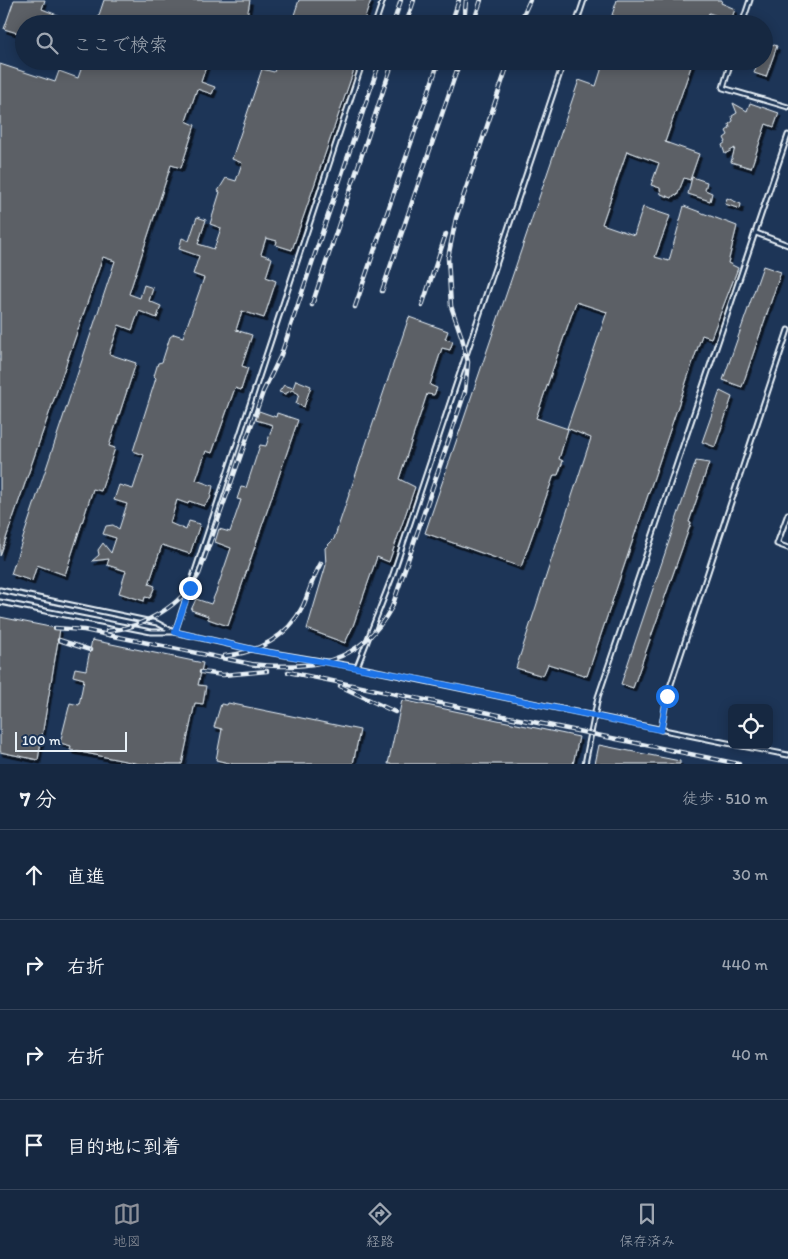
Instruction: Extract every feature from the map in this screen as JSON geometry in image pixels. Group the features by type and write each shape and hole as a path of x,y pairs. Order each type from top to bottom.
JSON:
{"lane":[{"path":"379,15 383,0"},
{"path":"579,15 584,0"},
{"path":"745,15 750,0"},
{"path":"175,632 361,70"},
{"path":"357,667 392,577 561,70"},
{"path":"728,70 723,88 788,107"},
{"path":"585,764 598,697 670,479 756,233 788,135"},
{"path":"756,233 788,245"},
{"path":"661,730 667,696 788,330"},
{"path":"788,514 777,544 788,548"},
{"path":"0,590 157,623 175,632"},
{"path":"0,602 151,632 175,632 255,650 357,667 728,743"},
{"path":"757,749 788,755"}],"building":[{"path":"14,0 45,0 42,9 57,15 15,15 15,32 4,29"},
{"path":"104,0 250,0 247,15 99,15"},
{"path":"299,0 371,0 366,15 294,15"},
{"path":"617,0 722,0 721,3 735,9 733,15 714,15 709,13 708,15 612,15"},
{"path":"773,44 777,46 773,57"},
{"path":"0,64 55,82 59,71 78,78 81,70 205,70 201,82 215,87 212,94 197,89 186,121 195,125 181,168 171,165 129,294 140,298 144,285 153,288 149,301 161,306 157,318 139,311 132,330 119,325 109,354 136,363 109,446 115,448 101,491 93,489 65,575 37,565 32,581 11,574 115,261 103,257 0,556"},
{"path":"262,70 274,72 275,70 354,70 292,250 276,245 277,241 266,238 261,254 272,258 266,277 276,281 264,318 242,311 236,330 252,335 242,366 248,368 241,390 235,388 212,453 206,451 196,480 213,486 210,499 204,506 189,501 188,504 177,500 170,523 186,530 189,521 200,524 190,554 162,545 149,584 155,586 150,598 145,597 144,601 119,593 126,571 107,565 109,559 92,561 99,555 98,550 103,543 111,553 116,538 103,534 106,526 113,525 119,529 127,504 114,500 119,485 133,489 144,455 133,451 156,378 154,376 158,363 162,362 170,337 174,334 183,337 204,278 193,274 199,256 179,249 182,238 189,241 197,217 206,220 198,244 214,249 221,228 210,224 220,192 218,191 226,178 236,181 242,163 232,159"},
{"path":"601,70 690,70 665,142 699,154 690,180 684,178 677,196 674,195 672,198 661,194 660,188 651,185 659,163 627,151 602,224 634,235 643,207 670,216 655,257 669,261 684,206 737,226 728,263 738,268 711,338 702,335 587,676 548,664 543,676 516,668 591,438 567,428 607,312 576,302 536,418 568,429 559,459 563,461 558,475 554,475 521,567 425,533 579,80 596,86"},
{"path":"755,70 768,70 766,77 754,73"},
{"path":"733,103 747,111 750,103 779,113 774,127 766,124 751,168 731,162 735,148 725,154 722,145 726,142 724,138 728,135 726,131 730,128 729,124 733,121 732,116 737,113"},
{"path":"692,177 707,182 705,190 712,193 710,201 688,194"},
{"path":"727,198 741,204 740,209 725,204"},
{"path":"763,266 781,272 742,387 723,380"},
{"path":"409,317 448,331 445,339 453,341 450,350 442,348 430,385 437,388 434,395 427,394 399,479 415,487 389,562 377,557 353,626 345,643 307,629 326,565 325,548 334,539"},
{"path":"296,380 311,386 304,407 296,404 299,394 292,390 285,394 279,392 284,385 293,388"},
{"path":"720,391 732,397 715,447 702,442"},
{"path":"259,411 276,417 277,413 298,420 228,626 208,619 208,616 191,610 196,599 211,604 231,548 215,542 219,529 230,532 241,500 237,499 241,487 246,488 260,445 266,446 273,425 256,420"},
{"path":"696,461 709,463 689,522 691,523 633,688 621,684"},
{"path":"0,617 60,629 38,760 0,752"},
{"path":"92,640 203,663 198,685 206,686 203,704 195,703 182,764 140,764 70,750 71,746 60,743 70,703 79,705 84,679 73,676 75,668 86,670"},
{"path":"402,700 579,737 573,764 388,764"},
{"path":"228,703 360,730 353,764 233,764 216,760 222,729 214,727 221,704 227,705"},
{"path":"599,745 680,761 680,764 595,764"}],"railway":[{"path":"396,15 401,0"},
{"path":"409,15 414,0"},
{"path":"454,15 459,0"},
{"path":"465,15 466,0"},
{"path":"476,15 481,0"},
{"path":"523,15 530,0"},
{"path":"107,631 134,625 160,613 182,596 199,574 263,392 281,355 377,70"},
{"path":"312,305 390,70"},
{"path":"355,307 436,70"},
{"path":"382,291 457,70"},
{"path":"249,664 272,666 313,664 349,653 364,642 379,627 392,607 465,392 468,362 451,306 448,258 456,218 506,70"},
{"path":"422,306 446,234"},
{"path":"224,656 260,647 280,635 297,617 321,563"},
{"path":"55,628 84,630 256,665"},
{"path":"59,640 90,650"},
{"path":"201,672 223,675 267,671"},
{"path":"288,672 739,764"},
{"path":"340,686 395,712"}],"route":[{"path":"190,588 175,632 255,650 398,675 661,730 667,696"}]}
